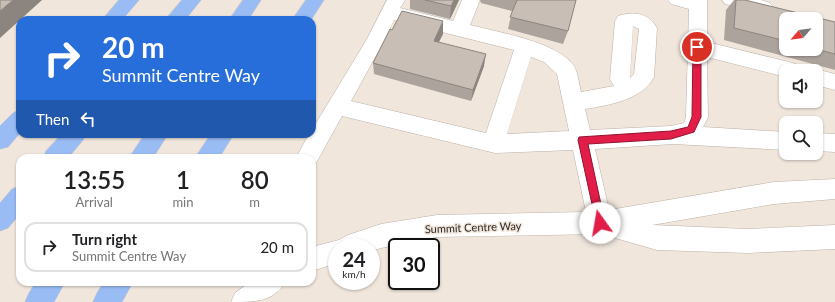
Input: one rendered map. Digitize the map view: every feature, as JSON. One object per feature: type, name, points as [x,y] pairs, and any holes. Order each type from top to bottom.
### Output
[{"type":"highway","points":[[115,16],[130,0]]},
{"type":"highway","points":[[178,16],[192,0]]},
{"type":"highway","points":[[241,16],[252,0]]},
{"type":"highway","points":[[304,16],[315,0]]},
{"type":"highway","points":[[0,140],[16,123]]},
{"type":"highway","points":[[58,154],[72,138]]},
{"type":"highway","points":[[143,154],[154,138]]},
{"type":"highway","points":[[209,154],[220,138]]},
{"type":"highway","points":[[0,220],[16,202]]},
{"type":"highway","points":[[38,302],[49,286]]},
{"type":"highway","points":[[106,302],[117,286]]},
{"type":"street","points":[[671,135],[691,130],[697,117],[698,2],[677,0]]},
{"type":"street","points":[[731,0],[783,12]]},
{"type":"street","points":[[459,29],[465,4]]},
{"type":"street","points":[[309,154],[375,41],[392,6],[459,29],[525,46],[551,57],[566,70],[600,223]]},
{"type":"street","points":[[495,144],[497,132],[525,46]]},
{"type":"street","points":[[697,47],[779,68]]},
{"type":"street","points":[[823,79],[835,82]]},
{"type":"street","points":[[573,102],[605,98],[626,89]]},
{"type":"street","points":[[337,106],[495,144],[671,135],[779,141]]},
{"type":"street","points":[[823,142],[835,143]]},
{"type":"street","name":"Summit Centre Way","points":[[375,238],[437,226],[600,223],[774,192],[835,189]]},
{"type":"street","name":"Summit Centre Way","points":[[600,223],[657,238],[748,241],[835,236]]},
{"type":"street","points":[[316,258],[328,254]]},
{"type":"street","points":[[244,302],[266,286]]},
{"type":"building","points":[[0,0],[13,0],[0,11]]},
{"type":"building","points":[[425,0],[454,0],[451,6]]},
{"type":"building","points":[[517,0],[576,0],[568,31],[510,17]]},
{"type":"building","points":[[736,0],[745,0],[794,12],[779,12],[779,39],[734,28]]},
{"type":"building","points":[[402,11],[443,21],[434,41],[486,54],[473,90],[373,63],[390,29],[392,30]]},
{"type":"building","points":[[823,19],[835,22],[835,54],[823,51]]},
{"type":"route","points":[[600,223],[582,140],[671,135],[691,130],[697,117],[697,47]]}]
